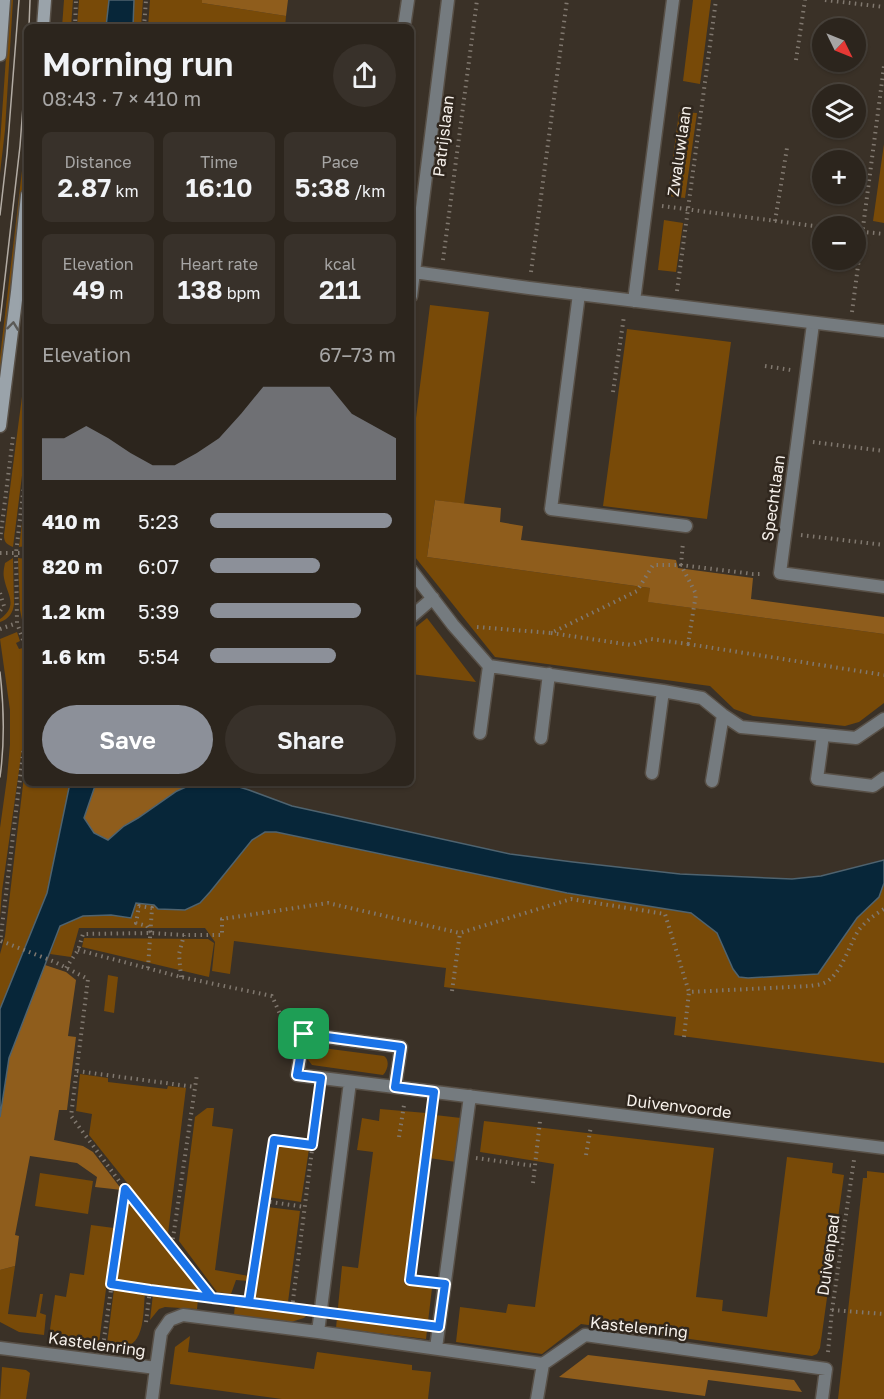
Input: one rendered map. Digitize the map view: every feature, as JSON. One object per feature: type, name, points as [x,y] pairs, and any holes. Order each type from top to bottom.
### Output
[{"type":"main road","points":[[0,55],[4,0]]},
{"type":"main road","points":[[43,24],[45,0]]},
{"type":"main road","points":[[0,426],[24,224]]},
{"type":"street","points":[[404,24],[408,0]]},
{"type":"street","name":"Patrijslaan","points":[[414,272],[448,0]]},
{"type":"street","name":"Zwaluwlaan","points":[[630,300],[647,204],[674,0]]},
{"type":"street","name":"Patrijslaan","points":[[414,188],[423,192]]},
{"type":"street","points":[[414,272],[813,324],[884,331]]},
{"type":"street","points":[[579,294],[551,509],[686,526]]},
{"type":"street","name":"Spechtlaan","points":[[780,573],[813,324]]},
{"type":"street","points":[[780,573],[884,587]]},
{"type":"street","points":[[414,574],[453,625],[489,666],[702,698],[741,727],[856,738],[884,719]]},
{"type":"street","points":[[414,614],[433,598]]},
{"type":"street","points":[[480,733],[489,666]]},
{"type":"street","points":[[540,738],[549,675]]},
{"type":"street","points":[[652,773],[663,691]]},
{"type":"street","points":[[712,781],[723,715]]},
{"type":"street","points":[[823,735],[817,779],[873,786],[884,778]]},
{"type":"street","points":[[304,1034],[401,1047],[401,1088]]},
{"type":"street","name":"Duivenvoorde","points":[[304,1034],[297,1075],[884,1148]]},
{"type":"street","points":[[318,1332],[350,1082]]},
{"type":"street","points":[[436,1348],[470,1096]]},
{"type":"street","name":"Kastelenring","points":[[0,1348],[156,1368],[161,1333],[170,1320],[183,1315],[543,1364],[585,1335],[826,1369]]},
{"type":"street","points":[[537,1399],[543,1364]]},
{"type":"street","points":[[152,1399],[156,1368]]},
{"type":"street","points":[[822,1399],[826,1369]]},
{"type":"path","points":[[75,24],[76,0]]},
{"type":"path","points":[[144,24],[146,0]]},
{"type":"path","name":"Patrijslaan","points":[[441,276],[477,0]]},
{"type":"path","points":[[529,288],[567,0]]},
{"type":"path","name":"Zwaluwlaan","points":[[674,306],[716,0]]},
{"type":"path","points":[[796,60],[805,0]]},
{"type":"path","points":[[825,0],[884,7]]},
{"type":"path","points":[[864,216],[884,66]]},
{"type":"path","points":[[775,221],[787,148]]},
{"type":"path","points":[[647,204],[812,226]]},
{"type":"path","points":[[866,232],[884,234]]},
{"type":"path","points":[[850,328],[857,270]]},
{"type":"path","points":[[613,392],[630,300]]},
{"type":"path","points":[[765,366],[807,372]]},
{"type":"path","points":[[798,440],[884,451]]},
{"type":"path","points":[[24,485],[16,553],[17,623],[24,643]]},
{"type":"path","points":[[785,534],[884,545]]},
{"type":"path","points":[[0,553],[24,553]]},
{"type":"path","points":[[551,633],[637,591],[653,565],[681,565],[753,574],[780,573]]},
{"type":"path","points":[[681,565],[696,594],[688,644]]},
{"type":"path","points":[[0,593],[4,606],[0,611]]},
{"type":"path","points":[[0,629],[17,623]]},
{"type":"path","points":[[453,625],[551,633],[631,645],[651,639],[884,675]]},
{"type":"path","points":[[24,746],[0,942],[55,962],[88,979],[71,1116],[125,1189],[212,1298]]},
{"type":"path","points":[[66,968],[78,950],[83,934],[222,935],[222,919],[328,903],[460,933],[571,899],[665,914],[689,992],[684,1037]]},
{"type":"path","points":[[148,968],[151,933],[152,908],[139,906],[136,923],[147,926],[151,933]]},
{"type":"path","points":[[689,992],[810,986],[826,983],[847,956],[858,931],[872,916],[884,909]]},
{"type":"path","points":[[452,991],[460,933]]},
{"type":"path","points":[[181,977],[179,954],[184,935]]},
{"type":"path","points":[[78,950],[181,977],[272,996],[283,1022],[304,1034]]},
{"type":"path","points":[[76,1071],[135,1076],[195,1087]]},
{"type":"path","points":[[172,1245],[197,1074]]},
{"type":"path","points":[[292,1308],[321,1078]]},
{"type":"path","points":[[399,1137],[401,1088]]},
{"type":"path","points":[[434,1092],[410,1280],[445,1284]]},
{"type":"path","points":[[532,1183],[542,1105]]},
{"type":"path","points":[[586,1155],[593,1112]]},
{"type":"path","points":[[249,1302],[274,1140],[312,1145]]},
{"type":"path","name":"Duivenpad","points":[[826,1369],[832,1310],[856,1145]]},
{"type":"path","points":[[462,1156],[535,1166]]},
{"type":"path","points":[[101,1361],[125,1189]]},
{"type":"path","points":[[264,1201],[305,1207]]},
{"type":"path","points":[[111,1284],[439,1327]]},
{"type":"path","points":[[832,1310],[884,1314]]},
{"type":"shaded area","points":[[10,0],[13,0],[0,173],[0,143]]},
{"type":"shaded area","points":[[64,0],[73,0],[71,24],[62,24]]},
{"type":"shaded area","points":[[79,0],[109,0],[106,24],[77,24]]},
{"type":"shaded area","points":[[134,0],[143,0],[141,24],[133,24]]},
{"type":"shaded area","points":[[150,0],[202,0],[202,3],[286,16],[285,24],[148,24]]},
{"type":"shaded area","points":[[202,0],[288,0],[286,16],[202,3]]},
{"type":"shaded area","points":[[693,0],[711,0],[700,84],[683,81]]},
{"type":"shaded area","points":[[679,112],[697,113],[685,198],[668,196]]},
{"type":"shaded area","points":[[884,144],[884,223],[873,221]]},
{"type":"shaded area","points":[[24,153],[24,182],[0,380],[0,357]]},
{"type":"shaded area","points":[[664,220],[683,223],[676,272],[658,270]]},
{"type":"shaded area","points":[[430,305],[489,312],[464,504],[435,500],[427,557],[650,588],[649,602],[884,634],[884,703],[859,722],[845,726],[753,716],[734,709],[710,686],[495,657],[414,556],[414,434]]},
{"type":"shaded area","points":[[627,329],[731,342],[707,519],[603,506]]},
{"type":"shaded area","points":[[24,381],[24,460],[13,547],[6,542],[4,535]]},
{"type":"shaded area","points":[[435,500],[501,508],[500,522],[523,526],[521,540],[676,560],[678,568],[753,578],[751,599],[884,617],[884,634],[648,602],[650,588],[427,557]]},
{"type":"shaded area","points":[[24,507],[24,546],[19,547]]},
{"type":"shaded area","points":[[13,558],[14,604],[12,613],[0,622],[10,604],[4,576],[5,563]]},
{"type":"shaded area","points":[[18,558],[24,559],[24,629],[20,610]]},
{"type":"shaded area","points":[[427,618],[476,682],[414,674],[414,629]]},
{"type":"shaded area","points":[[17,632],[20,641],[16,643],[19,649],[23,648],[24,735],[0,917],[0,828],[10,744],[10,710],[0,639]]},
{"type":"shaded area","points":[[24,776],[24,786],[69,786],[47,893],[0,1009],[0,954],[5,936]]},
{"type":"shaded area","points":[[95,786],[188,786],[124,826],[108,840],[94,833],[84,818]]},
{"type":"shaded area","points":[[265,832],[276,832],[567,893],[691,913],[717,933],[733,969],[800,975],[818,974],[857,918],[879,897],[884,883],[884,1063],[674,1035],[676,1017],[444,987],[446,968],[234,941],[230,974],[212,971],[215,942],[205,928],[79,928],[71,957],[50,954],[60,926],[82,916],[111,915],[131,918],[135,903],[154,905],[158,909],[185,910],[200,903],[252,840]]},
{"type":"shaded area","points":[[84,938],[208,939],[214,943],[209,977],[82,947]]},
{"type":"shaded area","points":[[45,965],[66,972],[76,980],[68,1036],[76,1037],[67,1110],[59,1110],[54,1140],[83,1146],[93,1152],[122,1190],[95,1187],[97,1177],[77,1163],[30,1156],[15,1235],[19,1236],[15,1266],[0,1270],[0,1117],[9,1058]]},
{"type":"shaded area","points":[[108,975],[118,977],[114,1013],[104,1011]]},
{"type":"shaded area","points":[[315,1047],[384,1056],[388,1062],[387,1068],[383,1075],[312,1065],[306,1057],[309,1050]]},
{"type":"shaded area","points":[[80,1074],[108,1078],[108,1082],[167,1089],[168,1086],[186,1088],[168,1234],[89,1135],[92,1114],[76,1111]]},
{"type":"shaded area","points":[[207,1108],[214,1108],[212,1126],[233,1129],[215,1270],[249,1276],[249,1281],[236,1280],[231,1294],[217,1292],[179,1241],[195,1117]]},
{"type":"shaded area","points":[[380,1109],[426,1113],[404,1283],[432,1288],[426,1339],[336,1328],[342,1266],[358,1268],[373,1152],[357,1150],[362,1118],[379,1121]]},
{"type":"shaded area","points":[[435,1115],[461,1118],[456,1162],[429,1158]]},
{"type":"shaded area","points":[[484,1121],[714,1148],[696,1297],[723,1300],[722,1311],[767,1317],[787,1157],[833,1163],[832,1173],[844,1175],[820,1348],[817,1354],[812,1356],[581,1324],[542,1354],[456,1342],[460,1307],[506,1313],[508,1304],[535,1307],[554,1164],[480,1152]]},
{"type":"shaded area","points":[[276,1144],[309,1149],[301,1202],[268,1197]]},
{"type":"shaded area","points":[[867,1171],[884,1173],[884,1399],[838,1399],[863,1178],[867,1178]]},
{"type":"shaded area","points":[[40,1173],[93,1181],[88,1214],[35,1206]]},
{"type":"shaded area","points":[[125,1205],[135,1205],[198,1285],[197,1290],[115,1280]]},
{"type":"shaded area","points":[[267,1207],[300,1211],[288,1302],[255,1298]]},
{"type":"shaded area","points":[[91,1225],[114,1228],[99,1343],[49,1336],[55,1295],[66,1297],[70,1273],[84,1275]]},
{"type":"shaded area","points":[[15,1266],[8,1314],[36,1317],[40,1294],[43,1294],[40,1313],[46,1315],[44,1335],[19,1332],[0,1322],[0,1270]]},
{"type":"shaded area","points":[[114,1289],[145,1294],[140,1332],[133,1343],[127,1346],[107,1344]]},
{"type":"shaded area","points":[[153,1294],[198,1299],[197,1309],[165,1307],[159,1309],[150,1320]]},
{"type":"shaded area","points":[[235,1304],[308,1314],[304,1318],[291,1322],[234,1315]]},
{"type":"shaded area","points":[[190,1336],[188,1352],[314,1369],[317,1352],[412,1365],[412,1370],[431,1372],[428,1399],[282,1399],[170,1384],[175,1347]]},
{"type":"shaded area","points":[[588,1355],[794,1380],[802,1392],[708,1380],[705,1396],[559,1377]]},
{"type":"shaded area","points":[[2,1367],[26,1370],[30,1373],[26,1399],[0,1399]]},
{"type":"water","points":[[109,0],[134,0],[133,24],[106,24]]},
{"type":"water","points":[[69,786],[95,786],[84,818],[94,833],[108,840],[124,826],[188,786],[236,786],[292,806],[510,854],[573,862],[680,874],[792,879],[821,876],[884,860],[884,883],[879,897],[857,918],[818,974],[748,978],[739,977],[733,969],[717,933],[691,913],[567,893],[276,832],[265,832],[252,840],[200,903],[185,910],[158,909],[154,905],[136,903],[131,918],[111,915],[83,916],[60,926],[9,1058],[0,1117],[0,1009],[47,893]]},
{"type":"tram line","points":[[0,215],[19,0]]},
{"type":"tram line","points":[[29,24],[30,0]]},
{"type":"tram line","points":[[0,321],[24,93]]},
{"type":"tram line","points":[[0,672],[3,724],[0,777]]},
{"type":"route","points":[[304,1034],[297,1075],[321,1078],[312,1145],[274,1140],[249,1302],[212,1298],[125,1189],[111,1284],[150,1290],[212,1298],[249,1302],[439,1327],[445,1284],[410,1280],[434,1092],[395,1087],[401,1047],[304,1034]]}]
